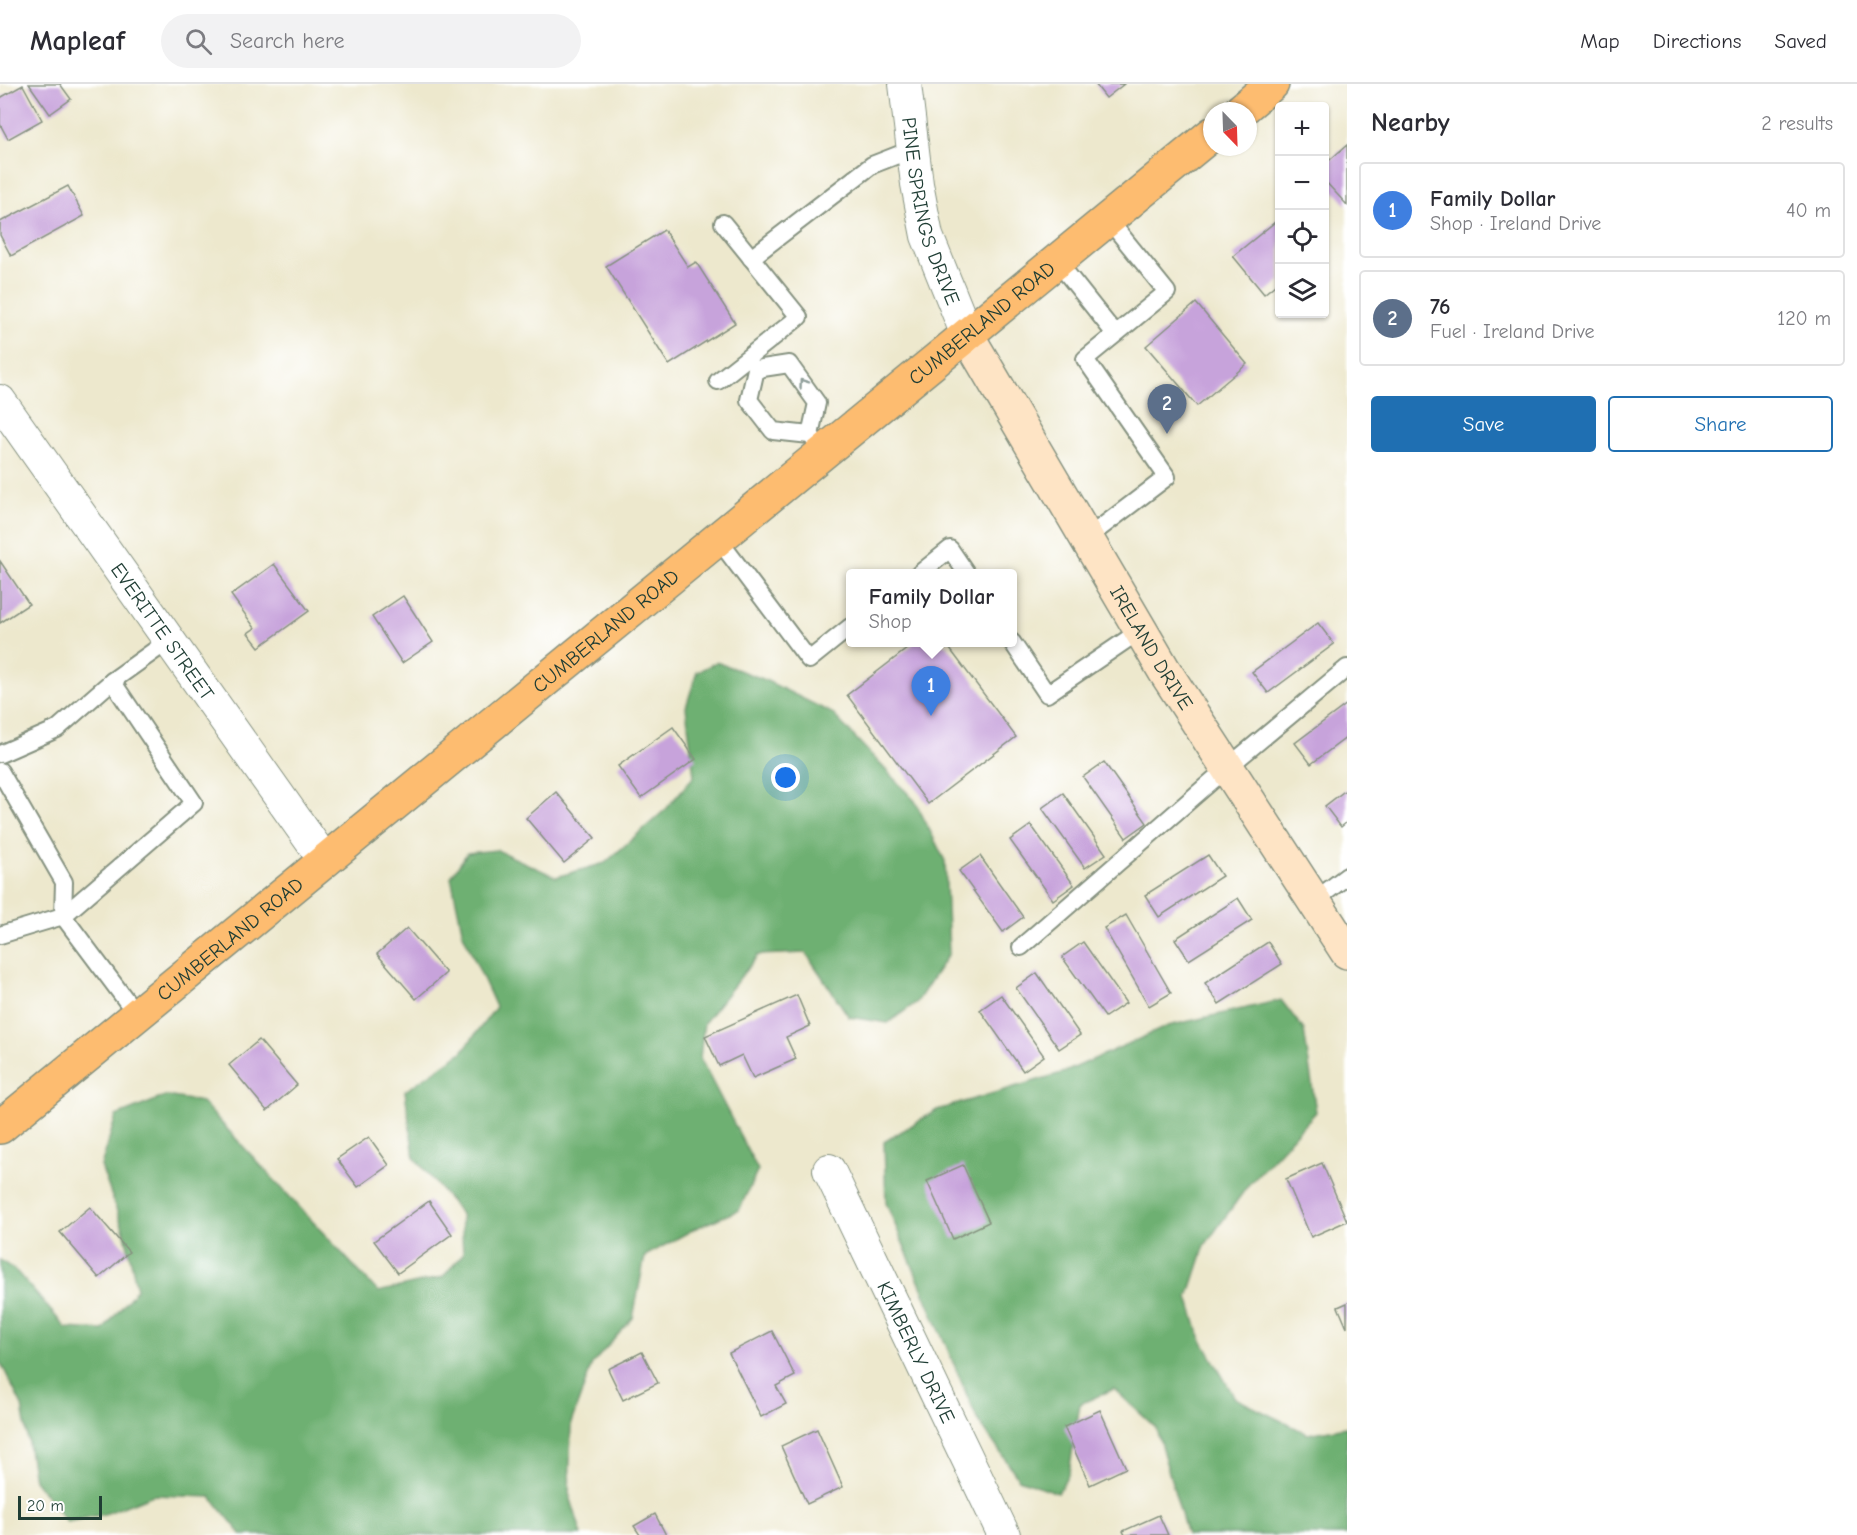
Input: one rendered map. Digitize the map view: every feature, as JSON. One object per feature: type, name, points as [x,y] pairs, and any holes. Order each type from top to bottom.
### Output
[{"type":"main road","points":[[1251,102],[1272,84]]},
{"type":"main road","name":"CUMBERLAND ROAD","points":[[1,1126],[718,539],[817,443],[967,335],[1203,141]]},
{"type":"main road","name":"IRELAND DRIVE","points":[[967,335],[1141,630],[1347,952]]},
{"type":"street","name":"PINE SPRINGS DRIVE","points":[[905,84],[927,236],[967,335]]},
{"type":"street","name":"EVERITTE STREET","points":[[0,401],[325,861]]},
{"type":"street","name":"KIMBERLY DRIVE","points":[[829,1170],[1004,1535]]},
{"type":"lane","points":[[751,258],[872,165],[913,149]]},
{"type":"lane","points":[[1087,538],[1167,477],[1085,359],[1167,292],[1108,219]]},
{"type":"lane","points":[[718,381],[752,364],[799,317],[723,223]]},
{"type":"lane","points":[[1057,261],[1115,334]]},
{"type":"lane","points":[[752,364],[789,364],[817,403],[817,443],[774,431],[749,400],[752,364]]},
{"type":"lane","points":[[718,539],[809,660],[846,630]]},
{"type":"lane","points":[[924,569],[950,549],[964,569]]},
{"type":"lane","points":[[1015,647],[1047,694],[1141,630]]},
{"type":"lane","points":[[0,754],[57,729],[112,681],[168,641]]},
{"type":"lane","points":[[1021,947],[1228,767],[1347,668]]},
{"type":"lane","points":[[0,935],[63,916],[194,803],[112,681]]},
{"type":"lane","points":[[0,771],[64,882],[63,916],[137,1015]]},
{"type":"lane","points":[[1314,901],[1347,876]]},
{"type":"green space","points":[[716,662],[763,679],[832,713],[915,801],[945,861],[949,953],[917,1002],[888,1023],[849,1017],[806,953],[758,955],[704,1023],[700,1058],[758,1170],[739,1210],[696,1228],[645,1256],[633,1318],[592,1364],[571,1423],[569,1493],[582,1535],[242,1535],[211,1497],[153,1495],[105,1514],[67,1522],[34,1480],[22,1406],[0,1361],[0,1260],[17,1272],[66,1328],[103,1330],[137,1289],[125,1234],[101,1166],[116,1116],[166,1096],[202,1102],[378,1292],[443,1277],[463,1254],[461,1214],[414,1157],[405,1091],[462,1052],[496,1007],[463,934],[451,877],[467,853],[497,850],[556,877],[605,863],[665,810],[694,776],[686,707],[697,672]]},
{"type":"green space","points":[[1281,1000],[1304,1030],[1316,1112],[1249,1184],[1205,1245],[1188,1297],[1200,1337],[1235,1398],[1308,1434],[1347,1427],[1347,1535],[1187,1535],[1156,1428],[1114,1389],[1080,1404],[1069,1472],[1058,1493],[1019,1479],[977,1419],[886,1203],[884,1142],[937,1110],[1065,1072],[1168,1026]]},
{"type":"building","points":[[29,84],[60,84],[71,99],[50,114]]},
{"type":"building","points":[[1095,84],[1124,84],[1106,98]]},
{"type":"building","points":[[23,85],[42,120],[8,139],[0,124],[0,98]]},
{"type":"building","points":[[1347,145],[1347,205],[1329,185],[1329,161]]},
{"type":"building","points":[[68,186],[84,216],[11,256],[0,235],[0,222]]},
{"type":"building","points":[[1275,222],[1275,285],[1264,294],[1233,256]]},
{"type":"building","points":[[664,230],[688,267],[696,262],[735,323],[669,365],[606,266]]},
{"type":"building","points":[[1196,303],[1247,364],[1197,406],[1146,346]]},
{"type":"building","points":[[0,561],[29,604],[0,623]]},
{"type":"building","points":[[274,564],[309,611],[259,647],[248,633],[255,628],[231,595]]},
{"type":"building","points":[[403,596],[433,642],[402,663],[372,617]]},
{"type":"building","points":[[1318,623],[1334,644],[1268,693],[1252,672]]},
{"type":"building","points":[[909,647],[948,647],[1016,737],[928,804],[847,695]]},
{"type":"building","points":[[1347,704],[1347,737],[1311,764],[1295,743]]},
{"type":"building","points":[[673,727],[696,759],[641,798],[618,766]]},
{"type":"building","points":[[1104,762],[1147,823],[1126,838],[1083,777]]},
{"type":"building","points":[[1347,789],[1347,822],[1341,827],[1325,806]]},
{"type":"building","points":[[556,792],[595,838],[564,863],[526,818]]},
{"type":"building","points":[[1063,793],[1106,854],[1085,868],[1042,808]]},
{"type":"building","points":[[1031,825],[1074,885],[1053,900],[1010,840]]},
{"type":"building","points":[[1208,855],[1222,876],[1159,917],[1145,895]]},
{"type":"building","points":[[980,856],[1023,917],[1003,932],[959,871]]},
{"type":"building","points":[[1238,898],[1252,920],[1189,960],[1175,939]]},
{"type":"building","points":[[1126,915],[1171,993],[1149,1006],[1104,928]]},
{"type":"building","points":[[407,928],[446,973],[416,999],[377,954]]},
{"type":"building","points":[[1083,942],[1126,1003],[1105,1017],[1062,957]]},
{"type":"building","points":[[1268,942],[1282,964],[1219,1004],[1205,983]]},
{"type":"building","points":[[1037,973],[1080,1035],[1059,1049],[1016,988]]},
{"type":"building","points":[[797,995],[810,1026],[786,1037],[796,1059],[753,1078],[742,1055],[719,1066],[705,1036]]},
{"type":"building","points":[[1001,995],[1044,1056],[1023,1071],[980,1010]]},
{"type":"building","points":[[259,1040],[297,1085],[267,1111],[229,1065]]},
{"type":"building","points":[[369,1137],[389,1165],[358,1187],[337,1159]]},
{"type":"building","points":[[1322,1163],[1347,1221],[1311,1237],[1286,1179]]},
{"type":"building","points":[[963,1165],[989,1222],[953,1239],[927,1181]]},
{"type":"building","points":[[429,1201],[452,1234],[398,1273],[374,1241]]},
{"type":"building","points":[[90,1207],[129,1252],[99,1278],[60,1232]]},
{"type":"building","points":[[1347,1303],[1347,1328],[1338,1307]]},
{"type":"building","points":[[772,1331],[795,1376],[776,1386],[786,1404],[761,1417],[729,1353]]},
{"type":"building","points":[[642,1352],[658,1383],[623,1400],[608,1369]]},
{"type":"building","points":[[1100,1410],[1126,1468],[1090,1485],[1064,1427]]},
{"type":"building","points":[[817,1429],[843,1487],[807,1504],[781,1446]]},
{"type":"building","points":[[655,1514],[666,1535],[640,1535],[634,1526]]},
{"type":"building","points":[[1159,1515],[1168,1535],[1125,1535],[1123,1531]]},
{"type":"place","name":"76","points":[[1167,434]]},
{"type":"place","name":"Family Dollar","points":[[931,716]]}]
